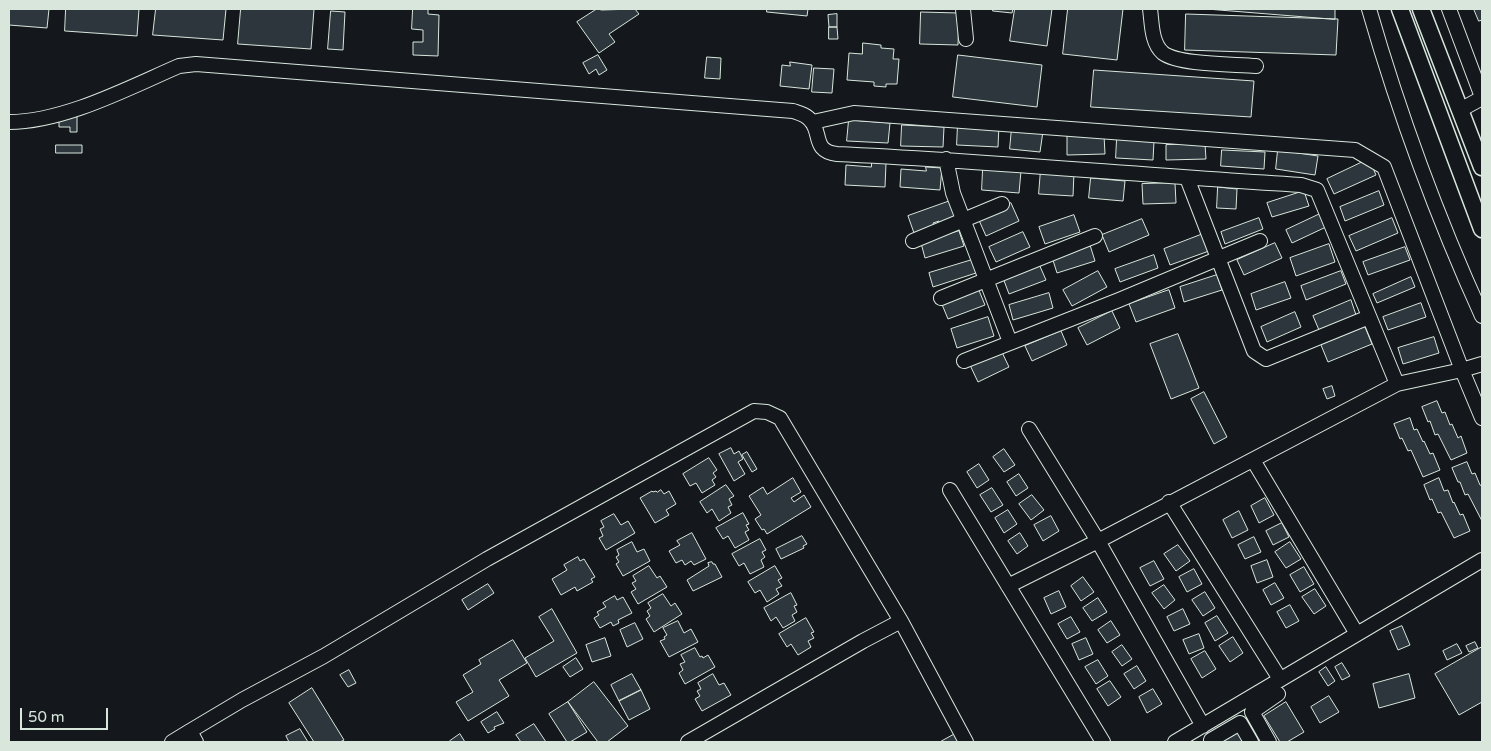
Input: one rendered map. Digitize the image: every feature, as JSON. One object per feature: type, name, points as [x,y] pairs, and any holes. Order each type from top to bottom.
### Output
[{"type":"main road","points":[[1400,9],[1482,229]]},
{"type":"main road","points":[[1421,9],[1482,167]]},
{"type":"street","points":[[963,9],[966,39]]},
{"type":"street","points":[[1150,9],[1153,36],[1162,52],[1180,60],[1256,66]]},
{"type":"street","points":[[1369,9],[1388,73],[1448,237],[1482,316]]},
{"type":"street","points":[[1449,9],[1482,98],[1460,110]]},
{"type":"street","points":[[9,122],[36,120],[69,112],[179,66],[196,64],[793,111],[813,122],[823,148],[830,153],[946,159],[1301,185],[1317,190],[1397,384]]},
{"type":"street","points":[[813,122],[854,113],[1355,150],[1384,167],[1482,418]]},
{"type":"street","points":[[946,159],[951,184],[963,221],[1010,342]]},
{"type":"street","points":[[1187,178],[1254,350],[1266,359],[1369,318]]},
{"type":"street","points":[[913,241],[1002,204]]},
{"type":"street","points":[[941,298],[1095,236]]},
{"type":"street","points":[[964,360],[1119,300],[1260,241]]},
{"type":"street","points":[[1008,586],[1098,541],[1169,502],[1397,384],[1482,364]]},
{"type":"street","points":[[172,742],[193,737],[242,700],[324,656],[487,559],[754,411],[767,412],[780,418],[902,621],[966,742]]},
{"type":"street","points":[[1029,428],[1098,541],[1203,726]]},
{"type":"street","points":[[1253,460],[1357,634]]},
{"type":"street","points":[[950,490],[1103,742]]},
{"type":"street","points":[[1169,502],[1280,679]]},
{"type":"street","points":[[1175,742],[1482,560]]},
{"type":"street","points":[[688,742],[902,621]]},
{"type":"street","points":[[1269,742],[1252,712],[1278,694]]},
{"type":"street","points":[[1211,740],[1240,723],[1251,742]]},
{"type":"building","points":[[9,9],[49,9],[47,28],[9,25]]},
{"type":"building","points":[[66,9],[139,9],[137,36],[65,31]]},
{"type":"building","points":[[156,9],[226,9],[223,40],[153,35]]},
{"type":"building","points":[[241,9],[314,9],[311,49],[238,44]]},
{"type":"building","points":[[413,9],[428,9],[428,14],[439,15],[438,56],[413,55],[413,42],[423,42],[423,30],[412,29]]},
{"type":"building","points":[[597,9],[635,9],[639,14],[609,34],[615,42],[599,53],[577,22]]},
{"type":"building","points":[[767,9],[808,9],[807,16],[767,12]]},
{"type":"building","points":[[993,9],[1013,9],[1012,13],[993,11]]},
{"type":"building","points":[[1015,9],[1052,9],[1047,46],[1010,41]]},
{"type":"building","points":[[1068,9],[1123,9],[1117,60],[1063,54]]},
{"type":"building","points":[[1207,9],[1335,9],[1335,19]]},
{"type":"building","points":[[1474,9],[1482,9],[1482,20],[1479,21]]},
{"type":"building","points":[[331,11],[345,12],[343,50],[328,49]]},
{"type":"building","points":[[921,12],[959,13],[958,45],[920,44]]},
{"type":"building","points":[[837,14],[837,27],[829,27],[828,15]]},
{"type":"building","points":[[1186,14],[1338,19],[1336,55],[1185,50]]},
{"type":"building","points":[[829,27],[837,27],[838,39],[829,39]]},
{"type":"building","points":[[863,43],[894,49],[893,59],[899,59],[897,84],[886,84],[886,87],[874,86],[874,82],[847,80],[849,53],[862,54]]},
{"type":"building","points":[[598,55],[607,70],[599,75],[596,69],[589,74],[583,63]]},
{"type":"building","points":[[958,55],[1042,65],[1037,107],[953,97]]},
{"type":"building","points":[[707,57],[721,58],[720,79],[705,78]]},
{"type":"building","points":[[790,62],[812,65],[809,89],[780,86],[782,65],[790,66]]},
{"type":"building","points":[[814,68],[834,69],[832,93],[812,92]]},
{"type":"building","points":[[1094,70],[1254,81],[1251,117],[1091,107]]},
{"type":"building","points":[[77,117],[77,132],[70,132],[70,127],[59,127],[59,118]]},
{"type":"building","points":[[849,120],[890,123],[888,143],[847,141]]},
{"type":"building","points":[[958,123],[999,125],[998,147],[957,145]]},
{"type":"building","points":[[902,125],[944,127],[943,147],[901,146]]},
{"type":"building","points":[[1012,127],[1043,131],[1040,152],[1010,149]]},
{"type":"building","points":[[1104,135],[1105,154],[1067,155],[1067,136]]},
{"type":"building","points":[[1117,139],[1154,141],[1153,160],[1116,158]]},
{"type":"building","points":[[1205,144],[1206,159],[1166,160],[1166,145]]},
{"type":"building","points":[[56,145],[82,145],[82,153],[56,153]]},
{"type":"building","points":[[1222,150],[1265,152],[1264,169],[1221,166]]},
{"type":"building","points":[[1278,150],[1318,156],[1315,175],[1276,169]]},
{"type":"building","points":[[1369,159],[1376,175],[1334,194],[1327,179]]},
{"type":"building","points":[[872,162],[886,163],[885,187],[845,185],[846,165],[871,167]]},
{"type":"building","points":[[926,167],[942,168],[940,190],[900,187],[901,169],[926,171]]},
{"type":"building","points":[[983,169],[1021,171],[1019,193],[982,190]]},
{"type":"building","points":[[1041,169],[1074,172],[1073,196],[1039,194]]},
{"type":"building","points":[[1091,178],[1125,181],[1123,201],[1089,198]]},
{"type":"building","points":[[1175,183],[1176,203],[1143,204],[1142,184]]},
{"type":"building","points":[[1218,187],[1237,189],[1236,209],[1217,208]]},
{"type":"building","points":[[1304,191],[1309,206],[1272,217],[1267,203]]},
{"type":"building","points":[[1379,191],[1384,205],[1345,221],[1340,207]]},
{"type":"building","points":[[950,201],[956,217],[939,223],[939,221],[933,223],[934,226],[914,233],[908,216]]},
{"type":"building","points":[[1011,203],[1019,221],[986,236],[978,218]]},
{"type":"building","points":[[1320,214],[1326,227],[1292,243],[1286,230]]},
{"type":"building","points":[[1074,215],[1080,232],[1045,244],[1039,227]]},
{"type":"building","points":[[1259,218],[1263,229],[1225,244],[1221,232]]},
{"type":"building","points":[[1392,218],[1398,233],[1356,251],[1349,236]]},
{"type":"building","points":[[1142,219],[1149,235],[1109,252],[1102,235]]},
{"type":"building","points":[[959,231],[964,246],[925,258],[921,243]]},
{"type":"building","points":[[1023,232],[1030,247],[996,262],[989,247]]},
{"type":"building","points":[[1203,234],[1209,251],[1170,265],[1164,249]]},
{"type":"building","points":[[1275,243],[1282,258],[1244,275],[1237,260]]},
{"type":"building","points":[[1329,244],[1335,262],[1296,276],[1290,258]]},
{"type":"building","points":[[1090,245],[1095,261],[1057,273],[1052,257]]},
{"type":"building","points":[[1405,247],[1410,260],[1368,275],[1363,262]]},
{"type":"building","points":[[1154,255],[1158,268],[1120,282],[1115,269]]},
{"type":"building","points":[[972,260],[976,273],[933,287],[929,273]]},
{"type":"building","points":[[1039,264],[1046,280],[1009,294],[1003,278]]},
{"type":"building","points":[[1098,271],[1107,287],[1072,306],[1063,290]]},
{"type":"building","points":[[1341,271],[1346,284],[1306,300],[1301,286]]},
{"type":"building","points":[[1217,275],[1222,290],[1184,302],[1180,287]]},
{"type":"building","points":[[1411,277],[1415,287],[1377,303],[1373,294]]},
{"type":"building","points":[[1285,282],[1291,298],[1256,310],[1251,294]]},
{"type":"building","points":[[978,288],[985,305],[948,319],[941,302]]},
{"type":"building","points":[[1169,290],[1175,308],[1136,322],[1129,304]]},
{"type":"building","points":[[1049,293],[1053,308],[1013,320],[1009,305]]},
{"type":"building","points":[[1351,300],[1356,315],[1319,330],[1313,316]]},
{"type":"building","points":[[1421,303],[1426,317],[1388,330],[1383,317]]},
{"type":"building","points":[[1112,311],[1120,328],[1087,345],[1078,328]]},
{"type":"building","points":[[1295,312],[1301,327],[1267,342],[1261,327]]},
{"type":"building","points":[[988,317],[994,336],[957,348],[951,329]]},
{"type":"building","points":[[1365,327],[1372,344],[1328,362],[1321,345]]},
{"type":"building","points":[[1061,331],[1067,345],[1032,361],[1025,346]]},
{"type":"building","points":[[1178,334],[1199,388],[1171,399],[1150,344]]},
{"type":"building","points":[[1434,337],[1439,353],[1403,364],[1398,348]]},
{"type":"building","points":[[1000,348],[1009,367],[978,382],[969,363]]},
{"type":"building","points":[[1332,386],[1335,396],[1327,399],[1323,389]]},
{"type":"building","points":[[1204,392],[1227,437],[1214,444],[1191,399]]},
{"type":"building","points":[[1437,401],[1442,413],[1445,412],[1450,425],[1452,424],[1458,438],[1461,436],[1467,453],[1451,460],[1438,434],[1435,435],[1422,407]]},
{"type":"building","points":[[1410,418],[1414,430],[1417,429],[1430,454],[1433,453],[1440,470],[1423,477],[1411,450],[1408,451],[1402,438],[1400,439],[1394,424]]},
{"type":"building","points":[[731,448],[734,454],[739,451],[743,459],[738,462],[745,474],[734,481],[719,454]]},
{"type":"building","points":[[1004,449],[1015,465],[1004,472],[993,457]]},
{"type":"building","points":[[747,452],[757,469],[752,472],[742,455]]},
{"type":"building","points":[[709,458],[717,470],[713,473],[716,477],[712,480],[715,485],[702,493],[696,483],[690,486],[683,474]]},
{"type":"building","points":[[1467,462],[1472,474],[1475,473],[1482,486],[1482,521],[1468,494],[1465,495],[1452,468]]},
{"type":"building","points":[[979,464],[989,480],[977,488],[967,472]]},
{"type":"building","points":[[1019,474],[1028,488],[1016,496],[1007,482]]},
{"type":"building","points":[[793,478],[801,492],[791,498],[794,502],[804,495],[811,507],[767,534],[755,519],[761,515],[749,496],[763,487],[767,494]]},
{"type":"building","points":[[1439,478],[1444,491],[1448,490],[1460,515],[1463,514],[1470,531],[1454,538],[1441,512],[1438,513],[1432,499],[1430,500],[1424,485]]},
{"type":"building","points":[[726,485],[734,496],[729,499],[732,505],[728,507],[731,513],[719,521],[712,509],[707,513],[700,502]]},
{"type":"building","points":[[992,488],[1003,505],[991,512],[980,495]]},
{"type":"building","points":[[661,490],[664,494],[669,491],[676,504],[666,510],[669,515],[655,523],[640,498],[652,491],[657,492]]},
{"type":"building","points":[[1032,495],[1044,510],[1031,520],[1019,504]]},
{"type":"building","points":[[1265,498],[1274,515],[1259,523],[1251,506]]},
{"type":"building","points":[[1008,510],[1017,524],[1004,533],[995,518]]},
{"type":"building","points":[[1239,511],[1248,530],[1232,538],[1223,520]]},
{"type":"building","points":[[743,513],[749,524],[746,525],[749,530],[745,532],[749,540],[735,548],[728,536],[723,539],[716,528]]},
{"type":"building","points":[[614,514],[621,525],[628,521],[635,533],[606,550],[599,538],[603,536],[600,529],[604,527],[601,521]]},
{"type":"building","points":[[1051,516],[1059,531],[1043,541],[1034,525]]},
{"type":"building","points":[[1282,523],[1289,537],[1273,545],[1266,531]]},
{"type":"building","points":[[692,533],[706,559],[694,565],[691,561],[685,565],[682,560],[676,563],[669,551],[680,545],[677,541]]},
{"type":"building","points":[[1020,533],[1028,546],[1017,554],[1008,541]]},
{"type":"building","points":[[802,536],[807,544],[803,546],[804,548],[781,559],[776,549]]},
{"type":"building","points":[[1254,537],[1261,552],[1245,559],[1238,545]]},
{"type":"building","points":[[760,539],[766,550],[762,552],[765,557],[761,560],[764,567],[750,574],[744,563],[739,566],[732,554]]},
{"type":"building","points":[[632,542],[637,552],[644,549],[650,561],[623,576],[616,564],[619,562],[616,557],[619,555],[617,550]]},
{"type":"building","points":[[1290,542],[1301,559],[1286,568],[1275,552]]},
{"type":"building","points":[[1178,545],[1190,561],[1176,571],[1164,554]]},
{"type":"building","points":[[578,557],[580,561],[584,559],[595,577],[591,579],[593,582],[577,591],[575,587],[561,595],[552,579],[567,570],[564,565]]},
{"type":"building","points":[[1267,560],[1273,577],[1257,583],[1251,566]]},
{"type":"building","points":[[1154,561],[1164,579],[1150,586],[1140,568]]},
{"type":"building","points":[[712,562],[722,577],[693,591],[687,580],[709,566],[708,563]]},
{"type":"building","points":[[649,566],[657,578],[660,576],[667,587],[638,604],[631,592],[636,589],[632,583],[636,581],[633,576]]},
{"type":"building","points":[[775,566],[782,578],[778,580],[782,586],[776,589],[779,594],[767,602],[760,590],[755,593],[748,582]]},
{"type":"building","points":[[1304,567],[1314,584],[1300,592],[1290,575]]},
{"type":"building","points":[[1194,569],[1202,584],[1187,592],[1179,577]]},
{"type":"building","points":[[1083,577],[1094,592],[1081,601],[1071,586]]},
{"type":"building","points":[[1275,583],[1284,598],[1271,605],[1263,590]]},
{"type":"building","points":[[488,584],[494,593],[468,610],[462,600]]},
{"type":"building","points":[[1164,585],[1175,600],[1164,609],[1152,593]]},
{"type":"building","points":[[1315,589],[1326,606],[1314,614],[1302,597]]},
{"type":"building","points":[[1059,591],[1066,607],[1051,614],[1044,598]]},
{"type":"building","points":[[1205,592],[1215,608],[1203,616],[1192,600]]},
{"type":"building","points":[[791,593],[797,605],[794,606],[797,612],[792,615],[795,621],[783,628],[776,617],[771,621],[764,608]]},
{"type":"building","points":[[663,594],[671,606],[675,603],[682,614],[654,632],[646,619],[650,616],[647,611],[651,608],[648,603]]},
{"type":"building","points":[[615,596],[617,600],[623,597],[632,613],[618,620],[619,623],[613,626],[611,622],[600,628],[594,618],[599,615],[597,612],[606,607],[603,603]]},
{"type":"building","points":[[1098,598],[1107,612],[1092,621],[1083,608]]},
{"type":"building","points":[[1290,605],[1299,621],[1286,628],[1277,612]]},
{"type":"building","points":[[552,609],[577,653],[536,677],[525,658],[554,641],[539,617]]},
{"type":"building","points":[[1183,609],[1190,624],[1174,631],[1167,617]]},
{"type":"building","points":[[1217,616],[1228,633],[1215,641],[1205,623]]},
{"type":"building","points":[[1071,617],[1080,632],[1067,639],[1058,624]]},
{"type":"building","points":[[806,618],[814,632],[811,633],[814,638],[808,641],[811,647],[798,655],[791,644],[787,647],[779,634]]},
{"type":"building","points":[[678,621],[684,633],[691,629],[698,642],[669,657],[660,641],[665,639],[664,637],[667,635],[663,628]]},
{"type":"building","points":[[1111,621],[1120,635],[1107,643],[1098,630]]},
{"type":"building","points":[[635,623],[643,639],[627,647],[620,630]]},
{"type":"building","points":[[1402,626],[1410,645],[1398,650],[1390,631]]},
{"type":"building","points":[[1199,634],[1204,648],[1189,654],[1183,640]]},
{"type":"building","points":[[1233,637],[1243,653],[1230,662],[1219,646]]},
{"type":"building","points":[[605,638],[611,656],[592,662],[586,645]]},
{"type":"building","points":[[1086,638],[1093,654],[1079,660],[1072,644]]},
{"type":"building","points":[[513,640],[527,663],[499,680],[509,696],[468,721],[456,702],[473,692],[463,675],[481,664],[479,660]]},
{"type":"building","points":[[1475,642],[1478,648],[1469,652],[1466,646]]},
{"type":"building","points":[[1457,644],[1462,653],[1447,660],[1443,651]]},
{"type":"building","points":[[1122,645],[1132,659],[1122,666],[1112,652]]},
{"type":"building","points":[[1482,647],[1482,702],[1459,715],[1435,674]]},
{"type":"building","points":[[695,648],[700,657],[702,656],[703,658],[708,655],[715,667],[685,684],[679,673],[683,670],[680,664],[685,662],[681,655]]},
{"type":"building","points":[[1205,651],[1216,669],[1202,678],[1191,659]]},
{"type":"building","points":[[576,658],[583,669],[570,677],[563,667]]},
{"type":"building","points":[[1098,660],[1108,676],[1096,684],[1085,667]]},
{"type":"building","points":[[1342,663],[1350,676],[1342,680],[1335,667]]},
{"type":"building","points":[[1137,666],[1146,681],[1134,689],[1124,674]]},
{"type":"building","points":[[1326,667],[1335,681],[1328,686],[1319,672]]},
{"type":"building","points":[[349,670],[356,683],[348,687],[340,675]]},
{"type":"building","points":[[632,674],[641,690],[619,701],[611,685]]},
{"type":"building","points":[[713,674],[719,685],[724,683],[731,695],[702,711],[695,699],[700,696],[697,691],[701,689],[698,683]]},
{"type":"building","points":[[1409,674],[1415,698],[1379,708],[1373,684]]},
{"type":"building","points":[[1110,681],[1121,697],[1108,706],[1097,689]]},
{"type":"building","points":[[594,682],[628,726],[607,742],[598,742],[568,702]]},
{"type":"building","points":[[312,688],[344,740],[340,742],[314,742],[289,703]]},
{"type":"building","points":[[1153,689],[1162,704],[1147,713],[1139,697]]},
{"type":"building","points":[[641,690],[650,709],[629,720],[619,701]]},
{"type":"building","points":[[1329,696],[1339,712],[1320,723],[1311,707]]},
{"type":"building","points":[[568,702],[587,732],[570,742],[567,742],[549,714]]},
{"type":"building","points":[[1286,702],[1304,732],[1287,742],[1280,742],[1264,716]]},
{"type":"building","points":[[497,712],[504,723],[494,727],[495,729],[488,733],[481,722]]},
{"type":"building","points":[[534,724],[546,742],[521,742],[516,735]]},
{"type":"building","points":[[300,729],[308,742],[289,742],[286,736]]},
{"type":"building","points":[[1240,731],[1246,742],[1219,742]]},
{"type":"building","points":[[460,734],[465,742],[450,741]]},
{"type":"building","points":[[955,734],[960,742],[940,742]]}]
